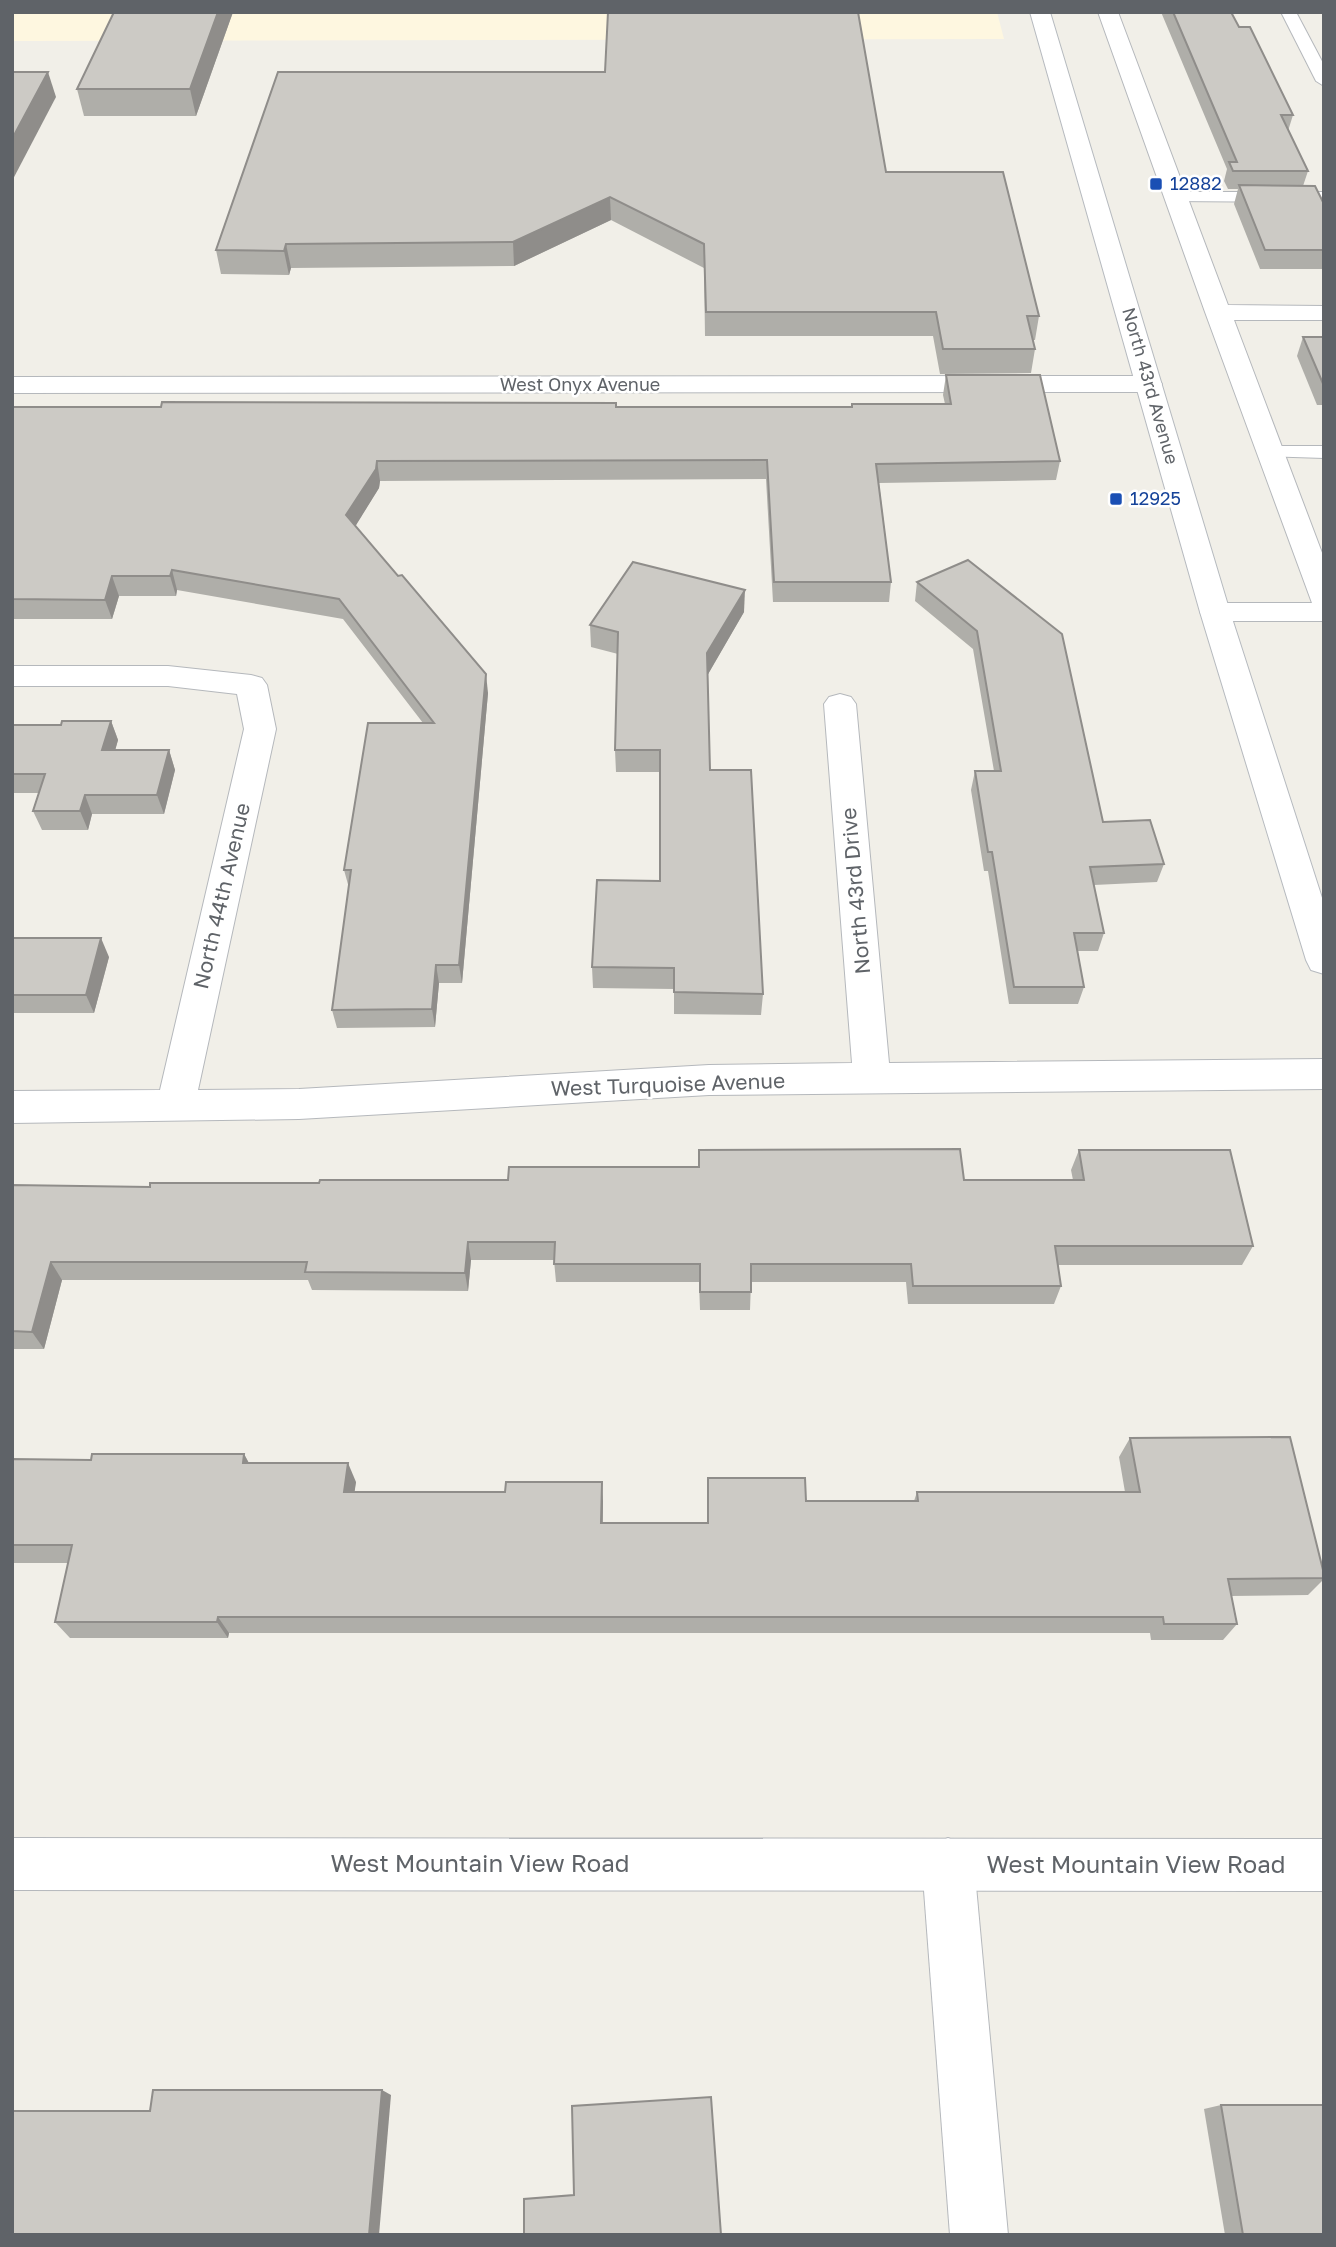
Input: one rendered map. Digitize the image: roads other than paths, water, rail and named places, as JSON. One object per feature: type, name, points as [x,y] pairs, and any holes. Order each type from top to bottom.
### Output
[{"type":"street","name":"North 43rd Avenue","points":[[1040,12],[1215,612],[1324,960]]},
{"type":"street","points":[[1108,12],[1324,598]]},
{"type":"street","points":[[1217,313],[1324,313]]},
{"type":"street","name":"West Onyx Avenue","points":[[12,385],[1149,384]]},
{"type":"street","points":[[1215,612],[1324,612]]},
{"type":"street","name":"North 44th Avenue","points":[[12,676],[168,676],[251,685],[260,729],[175,1107]]},
{"type":"street","name":"North 43rd Drive","points":[[840,704],[872,1078]]},
{"type":"street","name":"West Turquoise Avenue","points":[[12,1107],[299,1104],[709,1080],[1324,1074]]},
{"type":"street","name":"West Mountain View Road","points":[[12,1864],[1324,1865]]},
{"type":"street","points":[[948,1864],[979,2235]]},
{"type":"lane","points":[[1288,12],[1324,81]]},
{"type":"lane","points":[[1175,197],[1324,197]]},
{"type":"lane","points":[[1268,452],[1324,452]]},
{"type":"place","name":"12882","points":[[1156,184]]},
{"type":"place","name":"12925","points":[[1116,499]]}]
